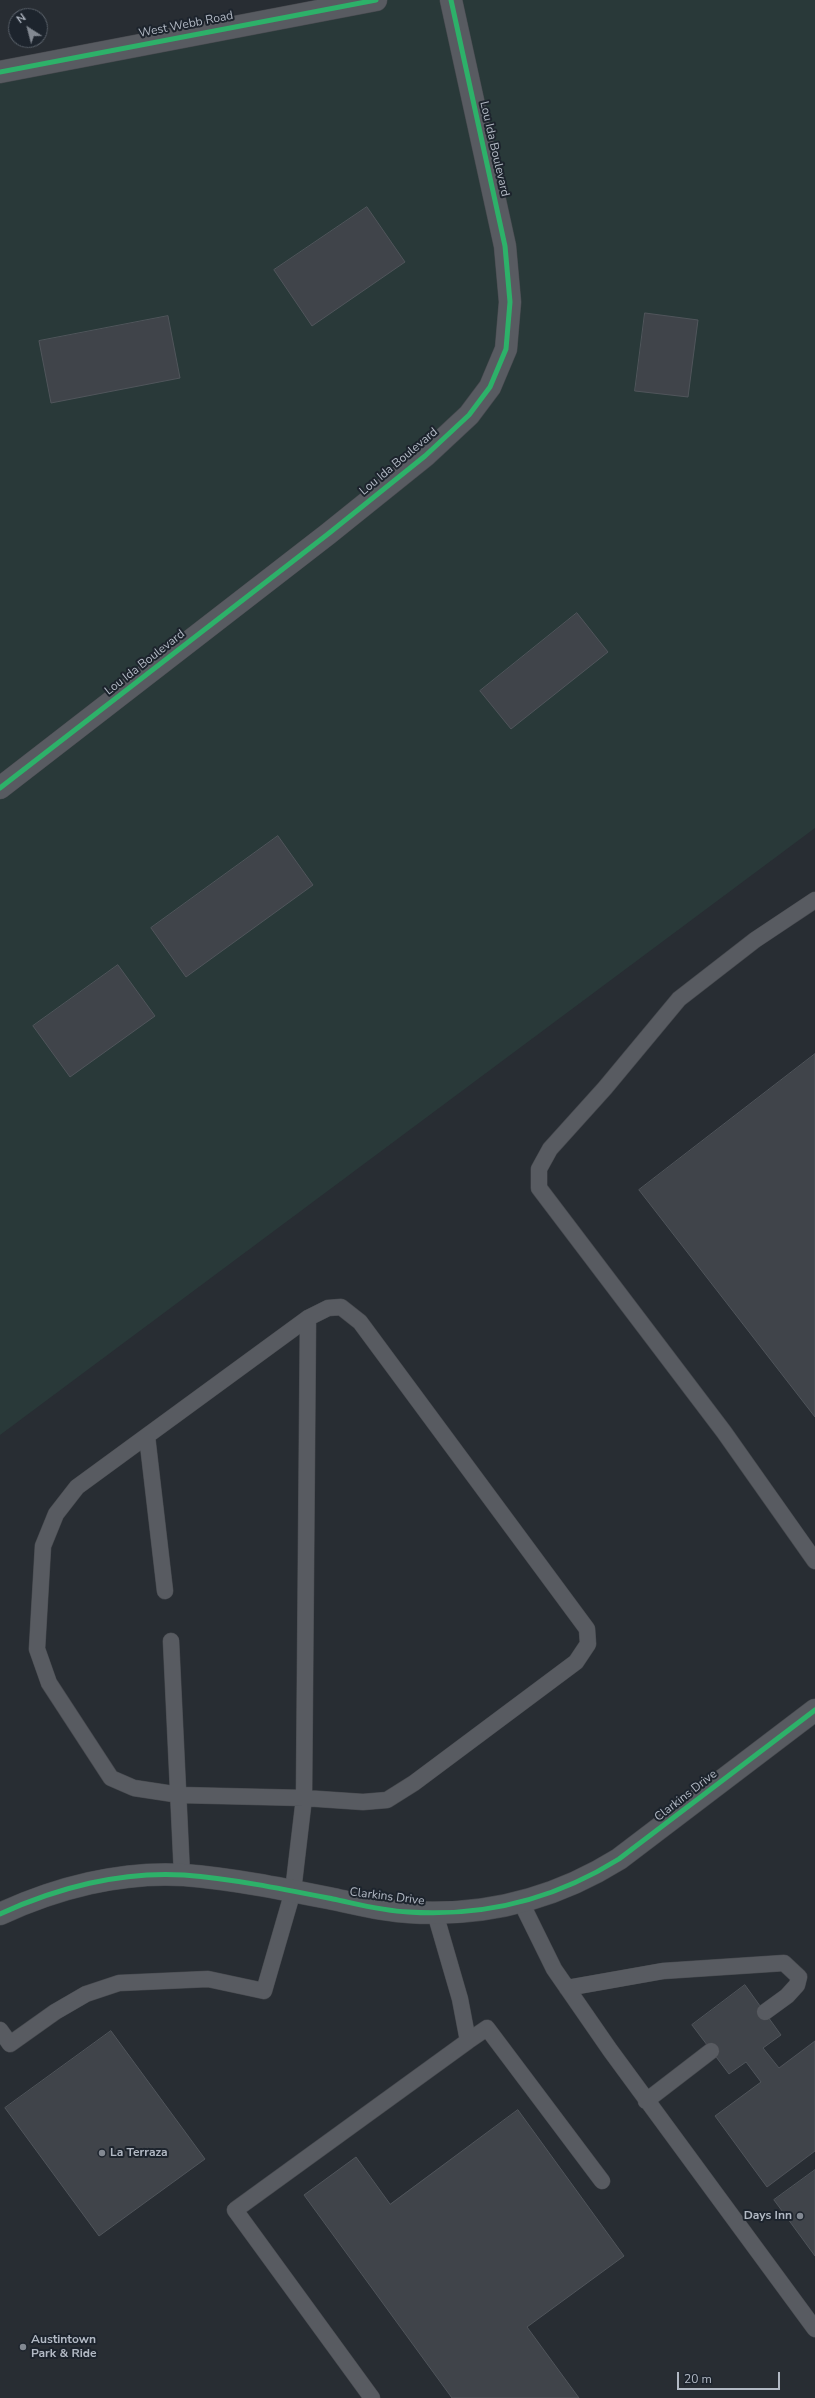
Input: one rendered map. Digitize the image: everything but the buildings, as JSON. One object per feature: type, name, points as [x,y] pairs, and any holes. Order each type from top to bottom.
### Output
[{"type":"street","name":"West Webb Road","points":[[0,72],[376,0]]},
{"type":"street","name":"Lou Ida Boulevard","points":[[0,788],[328,534],[419,461],[469,415],[490,387],[506,349],[510,302],[505,246],[451,0]]},
{"type":"street","name":"Clarkins Drive","points":[[0,1914],[24,1903],[103,1881],[147,1876],[182,1875],[244,1881],[374,1908],[407,1912],[435,1913],[486,1910],[522,1902],[549,1895],[599,1872],[619,1859],[815,1710]]},
{"type":"lane","points":[[815,900],[755,940],[679,999],[605,1088],[550,1149],[539,1169],[539,1188],[724,1432],[815,1561]]},
{"type":"lane","points":[[341,1307],[360,1322],[587,1629],[588,1644],[576,1662],[414,1783],[387,1800],[363,1802],[304,1798],[180,1794],[134,1788],[111,1778],[49,1683],[37,1649],[43,1546],[56,1514],[78,1487],[308,1318],[328,1308],[341,1307]]},
{"type":"lane","points":[[0,2030],[10,2044],[55,2012],[86,1994],[119,1983],[208,1979],[264,1991],[293,1891],[304,1798],[308,1318]]},
{"type":"lane","points":[[147,1436],[165,1591]]},
{"type":"lane","points":[[171,1641],[180,1794],[182,1875]]},
{"type":"lane","points":[[522,1902],[554,1969],[567,1988],[646,2101],[815,2329]]},
{"type":"lane","points":[[435,1913],[460,1999],[468,2041]]},
{"type":"lane","points":[[567,1988],[663,1971],[784,1963],[800,1977],[797,1985],[764,2012]]},
{"type":"lane","points":[[372,2398],[235,2210],[487,2028],[602,2181]]},
{"type":"lane","points":[[646,2101],[711,2051]]},
{"type":"shaded area","points":[[376,0],[815,0],[815,828],[0,1435],[0,72]]},
{"type":"cycle path","points":[[0,72],[376,0]]},
{"type":"cycle path","points":[[0,788],[328,534],[425,456],[469,415],[490,387],[506,349],[510,302],[505,246],[451,0]]},
{"type":"cycle path","points":[[0,1914],[44,1896],[89,1883],[160,1874],[184,1875],[240,1882],[370,1907],[399,1911],[436,1913],[464,1911],[491,1908],[518,1902],[544,1895],[570,1885],[619,1859],[815,1710]]},
{"type":"place","name":"La Terraza","points":[[102,2153]]},
{"type":"place","name":"Days Inn","points":[[800,2216]]},
{"type":"place","name":"Austintown Park & Ride","points":[[23,2347]]}]
